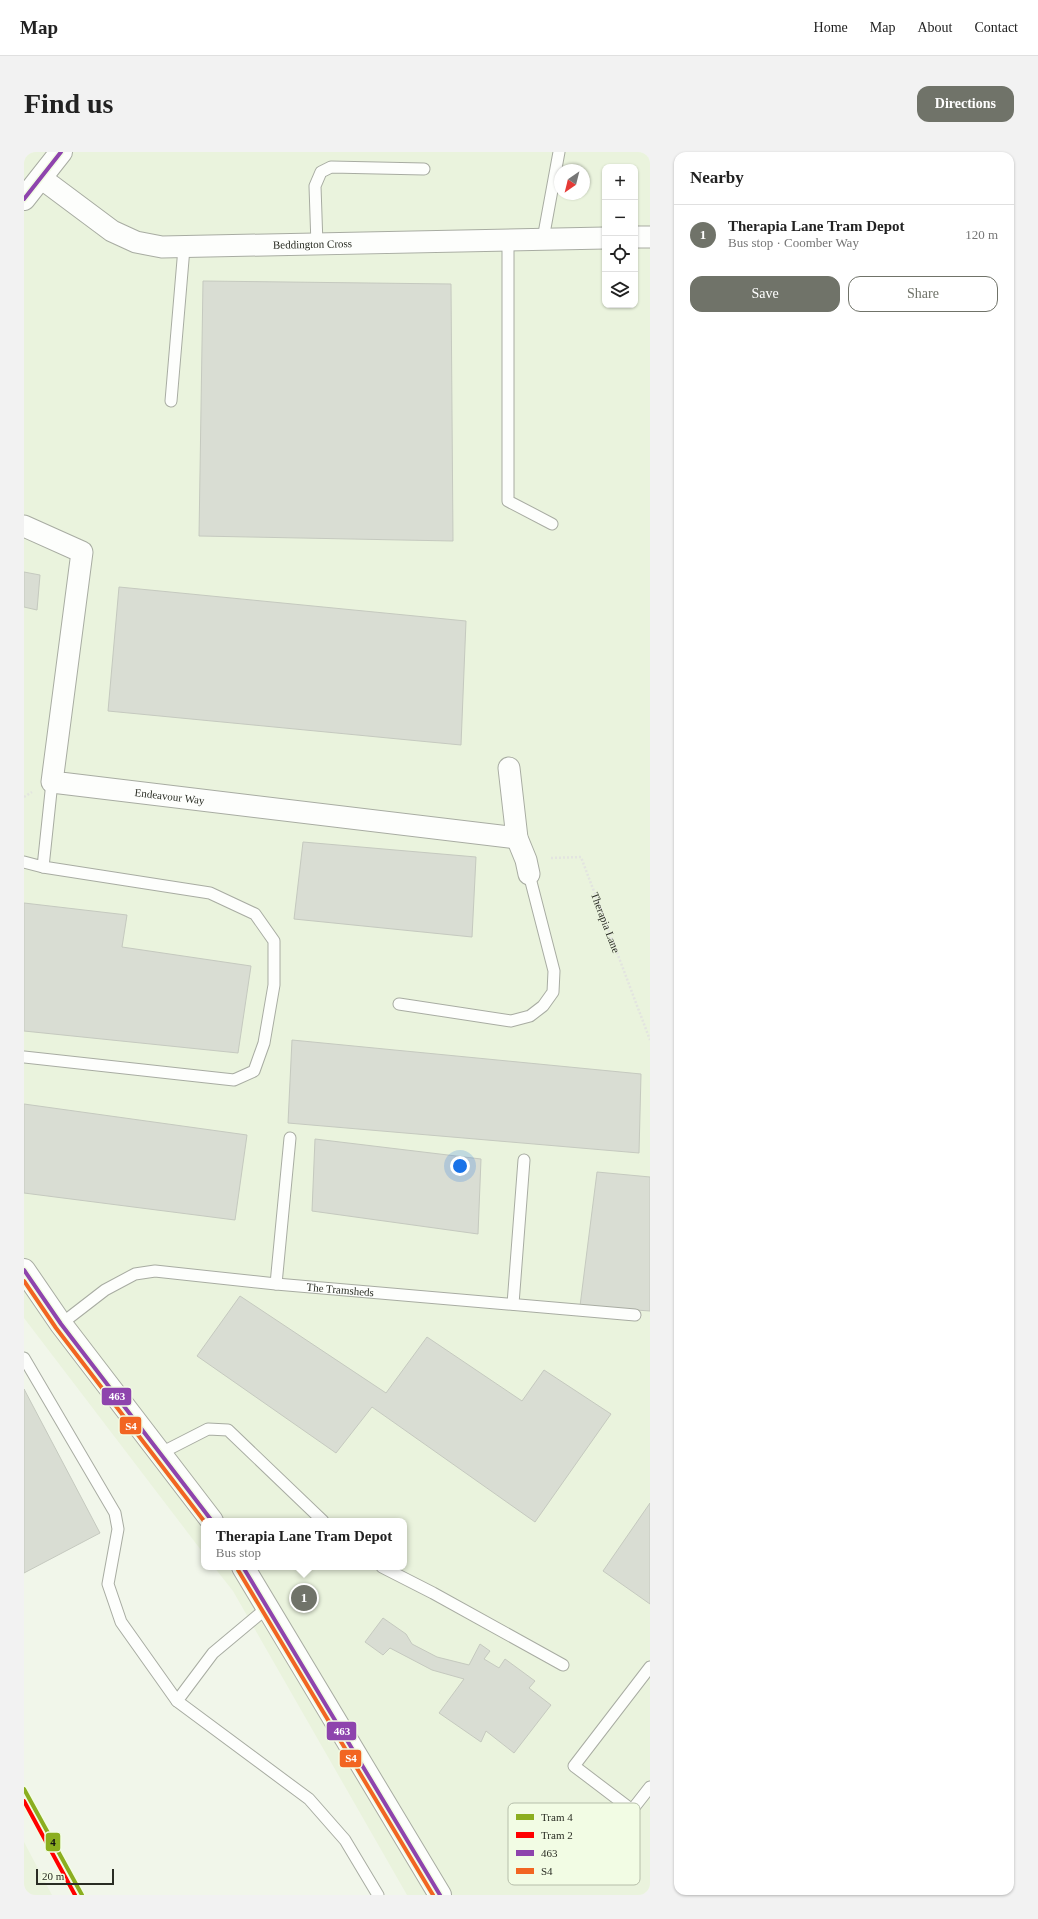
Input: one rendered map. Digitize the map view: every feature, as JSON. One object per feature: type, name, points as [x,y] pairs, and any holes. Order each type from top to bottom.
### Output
[{"type":"street","points":[[24,199],[61,152]]},
{"type":"street","name":"Beddington Cross","points":[[41,178],[98,222],[124,238],[150,245],[184,248],[602,238]]},
{"type":"street","points":[[638,237],[650,237]]},
{"type":"street","points":[[24,526],[82,552],[52,782]]},
{"type":"street","points":[[509,768],[518,838],[528,867]]},
{"type":"street","name":"Endeavour Way","points":[[52,782],[518,838]]},
{"type":"street","points":[[24,1270],[61,1324],[161,1452],[210,1518]]},
{"type":"street","points":[[245,1570],[440,1895]]},
{"type":"lane","points":[[543,240],[559,152]]},
{"type":"lane","points":[[317,245],[315,186],[321,172],[331,167],[424,169]]},
{"type":"lane","points":[[508,240],[508,501],[552,524]]},
{"type":"lane","points":[[171,401],[184,248]]},
{"type":"lane","points":[[43,867],[52,782]]},
{"type":"lane","points":[[24,862],[43,867],[210,893],[255,914],[274,941],[274,985],[264,1043],[254,1071],[234,1080],[24,1057]]},
{"type":"lane","points":[[400,1004],[511,1021],[530,1016],[544,1006],[553,992],[554,971],[528,867]]},
{"type":"lane","points":[[276,1284],[290,1138]]},
{"type":"lane","points":[[513,1304],[524,1160]]},
{"type":"lane","name":"The Tramsheds","points":[[61,1324],[105,1290],[135,1274],[155,1271],[276,1284],[635,1315]]},
{"type":"lane","points":[[24,1358],[115,1513],[118,1529],[108,1584],[122,1622],[177,1701],[309,1799],[345,1840],[378,1895]]},
{"type":"lane","points":[[161,1452],[208,1429],[228,1430],[320,1518]]},
{"type":"lane","points":[[388,1570],[563,1665]]},
{"type":"lane","points":[[177,1701],[213,1653],[268,1607]]},
{"type":"lane","points":[[623,1803],[574,1766],[650,1667]]},
{"type":"lane","points":[[637,1803],[650,1787]]},
{"type":"path","name":"Therapia Lane","points":[[528,867],[581,857],[650,1040]]},
{"type":"shaded area","points":[[24,152],[650,152],[650,1895],[407,1895],[233,1591],[216,1570],[407,1570],[407,1518],[201,1518],[201,1550],[24,1318]]},
{"type":"shaded area","points":[[24,1842],[52,1895],[24,1895]]},
{"type":"building","points":[[203,281],[451,284],[453,541],[199,536]]},
{"type":"building","points":[[24,572],[40,575],[37,610],[24,607]]},
{"type":"building","points":[[119,587],[466,621],[461,745],[108,711]]},
{"type":"building","points":[[303,842],[476,857],[472,937],[294,919]]},
{"type":"building","points":[[24,903],[127,915],[122,947],[251,966],[238,1053],[24,1031]]},
{"type":"building","points":[[292,1040],[641,1074],[639,1153],[288,1123]]},
{"type":"building","points":[[24,1104],[247,1135],[235,1220],[24,1193]]},
{"type":"building","points":[[315,1139],[481,1159],[478,1234],[312,1211]]},
{"type":"building","points":[[597,1172],[650,1177],[650,1311],[580,1306]]},
{"type":"building","points":[[240,1296],[386,1393],[427,1337],[522,1401],[544,1370],[611,1414],[535,1522],[372,1407],[336,1453],[197,1356]]},
{"type":"building","points":[[24,1389],[100,1533],[24,1573]]},
{"type":"building","points":[[650,1503],[650,1604],[603,1571]]},
{"type":"building","points":[[383,1618],[406,1634],[412,1644],[437,1657],[469,1665],[480,1644],[490,1651],[484,1659],[499,1668],[505,1659],[535,1681],[529,1688],[551,1705],[514,1753],[486,1731],[481,1742],[439,1713],[464,1679],[432,1670],[390,1648],[383,1655],[365,1642]]},
{"type":"tram line","name":"4","points":[[24,1789],[82,1895]]},
{"type":"tram line","name":"2","points":[[24,1801],[75,1895]]},
{"type":"transit line","name":"463","points":[[24,199],[61,152]]},
{"type":"transit line","name":"463","points":[[24,1270],[61,1324],[210,1518]]},
{"type":"transit line","name":"S4","points":[[24,1281],[56,1328],[202,1518]]},
{"type":"transit line","name":"S4","points":[[238,1570],[433,1895]]},
{"type":"transit line","name":"463","points":[[245,1570],[440,1895]]},
{"type":"place","name":"Therapia Lane Tram Depot","points":[[304,1598]]}]
